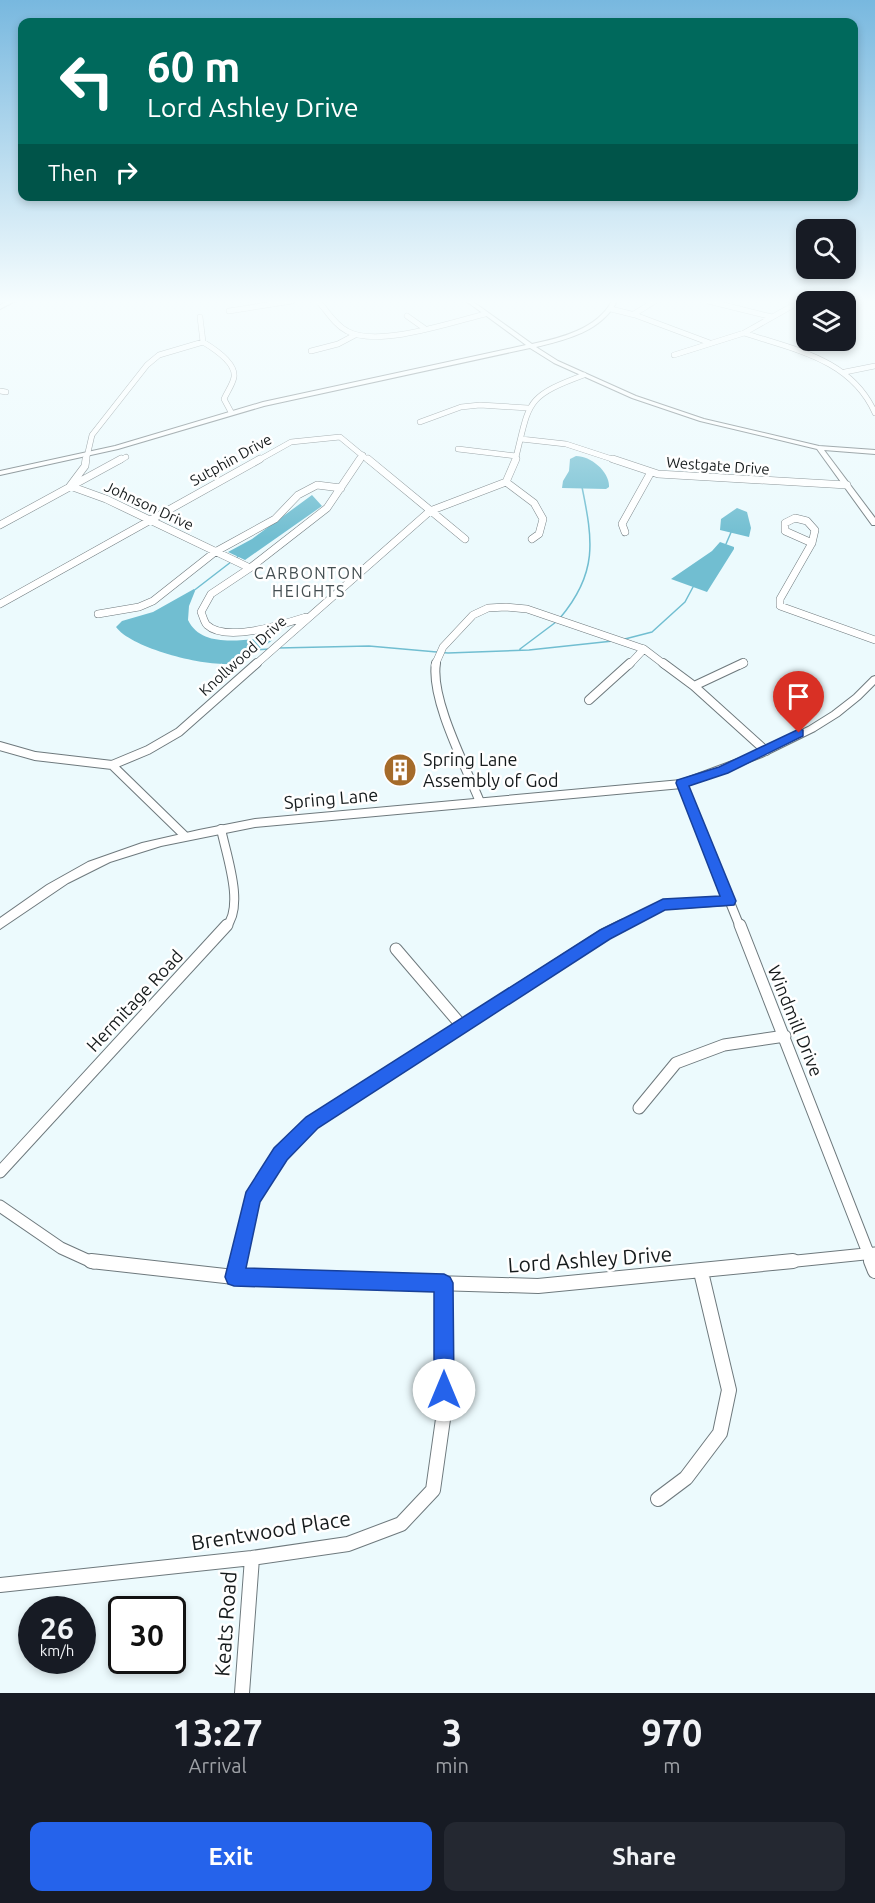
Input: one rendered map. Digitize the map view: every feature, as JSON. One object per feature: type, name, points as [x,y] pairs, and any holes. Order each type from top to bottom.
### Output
[{"type":"street","name":"Johnson Drive","points":[[136,380],[92,435],[85,466],[70,486],[149,520],[250,568]]},
{"type":"street","points":[[231,412],[224,399],[233,380]]},
{"type":"street","points":[[0,473],[88,454],[231,412],[379,380]]},
{"type":"street","points":[[532,539],[539,534],[543,519],[534,503],[506,482],[516,456],[528,408],[534,400],[552,387],[571,380]]},
{"type":"street","points":[[595,380],[634,397],[702,420],[819,448],[875,452]]},
{"type":"street","points":[[853,380],[870,398],[875,413]]},
{"type":"street","points":[[475,397],[480,405]]},
{"type":"street","points":[[420,422],[461,407],[480,405],[528,408]]},
{"type":"street","name":"Sutphin Drive","points":[[0,604],[291,442],[340,437],[465,539]]},
{"type":"street","name":"Westgate Drive","points":[[521,439],[566,444],[651,472],[676,477],[847,485]]},
{"type":"street","points":[[819,448],[875,523]]},
{"type":"street","points":[[458,449],[516,456]]},
{"type":"street","points":[[309,616],[240,632],[218,631],[207,625],[201,612],[212,594],[250,568],[327,508],[363,455]]},
{"type":"street","points":[[0,525],[126,457]]},
{"type":"street","points":[[626,532],[622,524],[651,472]]},
{"type":"street","name":"Knollwood Drive","points":[[112,765],[148,750],[178,732],[430,511],[506,482]]},
{"type":"street","points":[[98,614],[139,607],[153,601],[215,552],[275,519],[298,495],[316,484],[341,488]]},
{"type":"street","points":[[812,543],[789,534],[785,531],[785,523],[795,518],[807,521],[815,530],[812,543],[780,599],[780,606],[875,640]]},
{"type":"street","points":[[480,802],[436,688],[435,668],[440,651],[469,615],[488,607],[509,606],[527,609],[644,649],[694,686],[766,751]]},
{"type":"street","points":[[589,700],[644,649]]},
{"type":"street","points":[[694,686],[744,663]]},
{"type":"street","name":"Spring Lane","points":[[0,924],[44,894],[105,860],[185,836],[255,823],[682,783],[724,770],[832,716],[865,691],[875,679]]},
{"type":"street","points":[[0,746],[35,756],[112,765],[185,836]]},
{"type":"street","name":"Windmill Drive","points":[[682,783],[871,1253],[875,1271]]},
{"type":"street","name":"Hermitage Road","points":[[0,1172],[230,922],[235,893],[221,829]]},
{"type":"street","points":[[234,1277],[252,1198],[280,1154],[312,1122],[605,934],[663,905],[729,901]]},
{"type":"street","points":[[396,949],[461,1025]]},
{"type":"street","points":[[639,1108],[676,1063],[724,1045],[785,1036]]},
{"type":"street","name":"Lord Ashley Drive","points":[[0,1206],[62,1248],[95,1263],[234,1277],[538,1286],[701,1272],[871,1253]]},
{"type":"street","points":[[658,1499],[686,1478],[720,1433],[729,1390],[701,1272]]},
{"type":"street","name":"Brentwood Place","points":[[0,1585],[252,1558],[348,1544],[401,1524],[432,1490],[444,1412],[444,1283]]},
{"type":"street","name":"Keats Road","points":[[242,1693],[252,1558]]},
{"type":"water","points":[[576,456],[588,459],[598,466],[606,476],[609,487],[606,489],[562,488],[569,471],[570,459]]},
{"type":"water","points":[[312,495],[322,506],[245,560],[228,552],[252,539]]},
{"type":"water","points":[[737,508],[747,512],[751,528],[749,537],[720,530],[721,519]]},
{"type":"water","points":[[720,542],[734,549],[707,592],[671,579],[712,551]]},
{"type":"water","points":[[194,589],[188,620],[194,629],[203,635],[224,640],[269,638],[272,640],[241,662],[210,663],[155,650],[138,643],[116,627],[122,621],[153,612]]},
{"type":"waterway","points":[[560,618],[572,602],[587,571],[590,540],[582,487]]},
{"type":"waterway","points":[[726,544],[732,530]]},
{"type":"waterway","points":[[192,592],[240,555]]},
{"type":"waterway","points":[[621,640],[652,632],[685,602],[693,587]]},
{"type":"waterway","points":[[520,649],[556,622]]},
{"type":"waterway","points":[[278,648],[369,646],[448,653],[529,650],[613,641]]},
{"type":"waterway","points":[[254,650],[269,649]]},
{"type":"place","name":"Spring Lane Assembly of God","points":[[400,770]]},
{"type":"district","name":"CARBONTON HEIGHTS","points":[[309,582]]},
{"type":"route","points":[[444,1390],[444,1283],[234,1277],[252,1198],[280,1154],[312,1122],[605,934],[663,905],[729,901],[682,783],[724,770],[799,733]]}]
